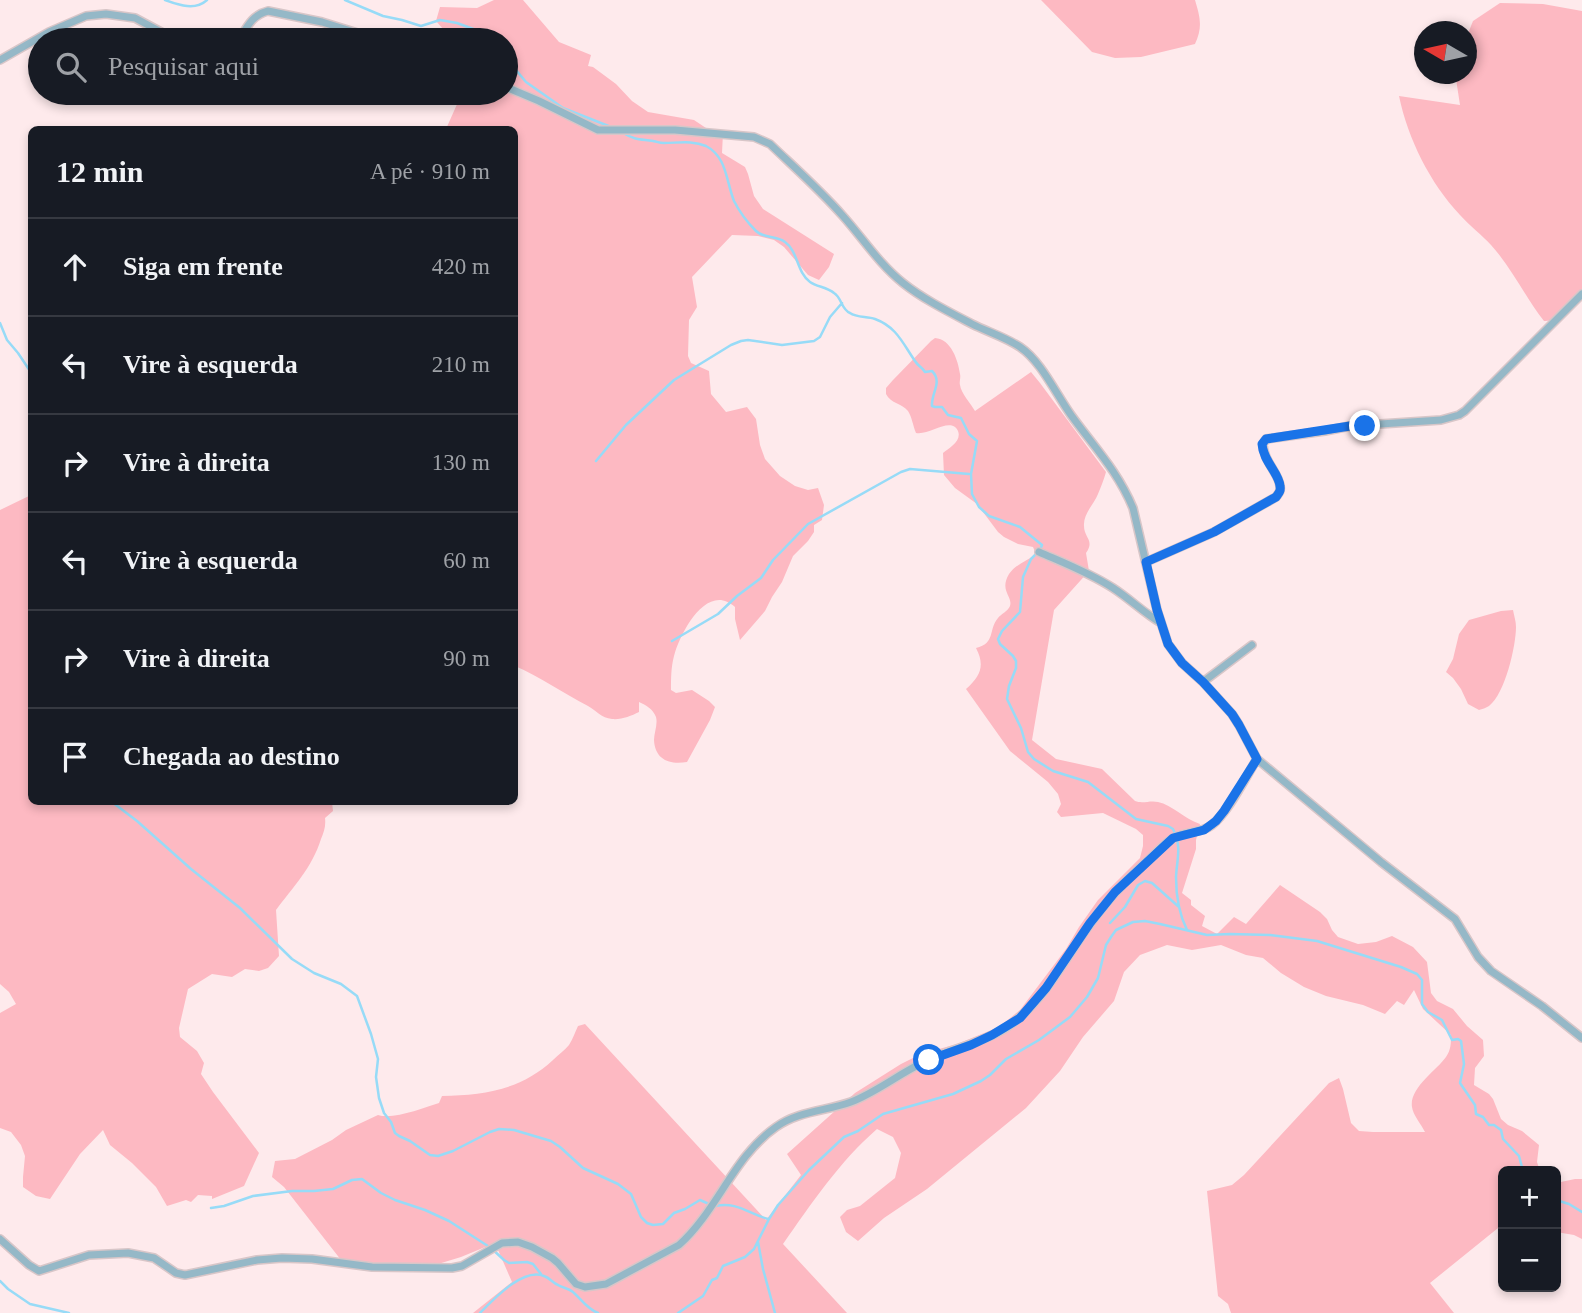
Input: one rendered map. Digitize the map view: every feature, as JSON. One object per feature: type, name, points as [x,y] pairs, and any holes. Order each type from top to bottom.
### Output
[{"type":"street","points":[[246,28],[259,13],[268,11],[341,28]]},
{"type":"street","points":[[58,28],[86,16],[106,14],[135,18],[154,28]]},
{"type":"street","points":[[0,60],[28,44]]},
{"type":"street","points":[[518,92],[598,130],[675,130],[745,135],[762,139],[841,213],[901,281],[973,324],[1023,348],[1107,461],[1127,493],[1168,644],[1239,725],[1257,759],[1381,862],[1455,919],[1478,957],[1492,971],[1582,1038]]},
{"type":"street","points":[[1146,562],[1214,532],[1276,497],[1280,485],[1264,453],[1262,444],[1266,439],[1350,426],[1441,420],[1459,415],[1582,294]]},
{"type":"street","points":[[1039,552],[1115,589],[1162,624]]},
{"type":"street","points":[[1203,682],[1252,645]]},
{"type":"street","points":[[0,1239],[39,1271],[89,1255],[128,1253],[154,1258],[176,1273],[185,1275],[257,1260],[282,1258],[372,1267],[452,1268],[462,1266],[509,1242],[518,1242],[544,1252],[580,1286],[606,1284],[679,1245],[688,1237],[746,1155],[778,1125],[799,1115],[838,1107],[855,1100],[917,1065],[992,1035],[1020,1018],[1046,988],[1090,923],[1115,892],[1173,838],[1204,830],[1216,821],[1257,759]]},
{"type":"shaded area","points":[[494,0],[523,0],[559,42],[591,55],[588,66],[616,84],[632,101],[648,112],[694,120],[709,130],[723,133],[722,153],[745,167],[754,196],[763,209],[834,254],[829,267],[819,280],[808,275],[784,247],[774,240],[732,235],[692,277],[697,307],[689,320],[688,356],[691,363],[709,371],[711,394],[726,412],[747,407],[756,419],[765,459],[780,476],[795,486],[808,490],[818,488],[824,505],[822,520],[814,525],[814,532],[808,541],[793,556],[765,611],[740,640],[735,607],[725,601],[714,600],[696,613],[682,635],[673,660],[671,690],[676,693],[692,690],[715,707],[687,762],[669,762],[660,757],[654,740],[656,717],[644,704],[639,702],[639,712],[629,716],[608,718],[518,668],[518,126],[447,126],[457,105],[518,105],[518,28],[442,28],[436,21],[440,7],[477,8]]},
{"type":"shaded area","points":[[1041,0],[1195,0],[1200,27],[1195,44],[1141,57],[1115,58],[1092,52]]},
{"type":"shaded area","points":[[1500,3],[1543,4],[1582,11],[1582,295],[1564,312],[1549,321],[1544,321],[1499,254],[1460,215],[1439,189],[1414,144],[1403,112],[1399,96],[1460,105],[1457,84],[1477,84],[1477,21],[1473,21]]},
{"type":"shaded area","points":[[935,338],[941,339],[953,351],[959,368],[961,388],[975,411],[1031,372],[1106,472],[1084,522],[1089,542],[1086,553],[1089,571],[1054,610],[1032,740],[1056,759],[1102,769],[1135,801],[1163,804],[1200,824],[1196,849],[1182,893],[1191,900],[1191,905],[1205,916],[1202,926],[1217,934],[1234,917],[1246,924],[1280,885],[1320,912],[1338,937],[1358,944],[1376,942],[1392,936],[1413,947],[1427,962],[1431,993],[1437,1001],[1453,1009],[1483,1040],[1484,1056],[1475,1068],[1474,1085],[1493,1099],[1501,1119],[1539,1145],[1538,1166],[1498,1166],[1498,1228],[1430,1283],[1454,1313],[1231,1313],[1228,1304],[1218,1296],[1207,1191],[1232,1185],[1244,1175],[1329,1083],[1339,1078],[1351,1123],[1359,1131],[1425,1132],[1414,1113],[1412,1100],[1419,1086],[1448,1054],[1451,1038],[1423,1009],[1414,990],[1404,1005],[1397,1001],[1385,1014],[1304,987],[1263,958],[1246,955],[1221,945],[1192,950],[1167,945],[1140,955],[1124,972],[1114,1001],[1083,1037],[1060,1071],[1026,1108],[858,1241],[846,1232],[840,1217],[847,1210],[860,1206],[895,1178],[901,1153],[893,1137],[877,1129],[863,1141],[783,1244],[847,1313],[473,1313],[512,1282],[495,1243],[438,1264],[400,1270],[381,1264],[341,1260],[284,1187],[272,1177],[275,1161],[295,1159],[378,1115],[408,1113],[439,1103],[442,1096],[487,1092],[528,1078],[566,1049],[578,1026],[585,1024],[766,1220],[801,1175],[787,1154],[855,1093],[901,1064],[921,1054],[957,1044],[999,1027],[1020,1010],[1066,949],[1098,900],[1140,858],[1143,835],[1136,829],[1103,813],[1061,817],[1057,812],[1061,804],[1058,794],[1048,782],[1010,751],[966,689],[980,670],[976,648],[986,643],[995,623],[1010,606],[1005,585],[1009,574],[1036,554],[1033,547],[1018,544],[998,532],[977,504],[955,488],[944,475],[943,453],[958,438],[955,427],[950,425],[916,433],[908,411],[886,394],[886,388]]},
{"type":"shaded area","points":[[28,496],[28,805],[332,805],[333,811],[325,818],[324,831],[313,859],[276,910],[279,956],[268,968],[259,971],[245,969],[232,977],[212,974],[188,989],[179,1028],[180,1037],[197,1051],[204,1063],[201,1074],[259,1153],[244,1186],[212,1199],[212,1196],[198,1195],[191,1202],[186,1200],[167,1206],[156,1187],[110,1145],[103,1130],[80,1154],[50,1199],[36,1196],[23,1187],[25,1156],[21,1145],[11,1132],[0,1128],[0,1013],[16,1004],[0,984],[0,510]]},
{"type":"shaded area","points":[[1513,610],[1515,635],[1505,681],[1495,700],[1479,710],[1468,704],[1461,689],[1446,672],[1453,659],[1459,634],[1469,620]]},
{"type":"shaded area","points":[[1582,1179],[1582,1239],[1561,1233],[1561,1182]]},
{"type":"waterway","points":[[165,0],[192,6],[207,0]]},
{"type":"waterway","points":[[345,0],[383,16],[421,26],[440,20],[471,28]]},
{"type":"waterway","points":[[518,72],[526,82],[563,108],[611,127]]},
{"type":"waterway","points":[[623,133],[661,143],[696,143],[713,151],[725,170],[736,205],[756,231],[785,242],[810,282],[834,293],[845,309],[853,315],[883,322],[899,337],[917,364],[925,372],[932,371],[935,375],[937,383],[932,406],[942,407],[948,415],[961,418],[969,434],[977,441],[971,474],[972,494],[979,507],[989,516],[1020,527],[1042,545],[1031,559],[1023,577],[1020,612],[998,639],[1016,661],[1007,699],[1021,728],[1028,752],[1053,771],[1088,782],[1136,819],[1173,829],[1178,847],[1177,897],[1187,930]]},
{"type":"waterway","points":[[596,461],[626,425],[674,380],[741,341],[782,345],[814,341],[820,337],[830,317],[842,303]]},
{"type":"waterway","points":[[0,323],[7,340],[28,368]]},
{"type":"waterway","points":[[672,641],[718,614],[761,578],[773,560],[808,524],[910,469],[969,474]]},
{"type":"waterway","points":[[116,805],[240,908],[292,959],[314,973],[341,984],[357,996],[378,1059],[376,1077],[379,1098],[384,1113],[399,1136],[430,1155],[438,1156],[499,1129],[514,1130],[551,1141],[583,1168],[618,1184],[631,1194],[641,1217],[653,1225],[663,1224],[674,1213],[700,1200],[709,1204]]},
{"type":"waterway","points":[[1110,923],[1125,907],[1138,885],[1145,881],[1152,883],[1179,907]]},
{"type":"waterway","points":[[678,1313],[703,1296],[723,1266],[745,1257],[754,1249],[778,1205],[809,1170],[844,1137],[883,1114],[953,1094],[981,1081],[1006,1059],[1039,1040],[1070,1017],[1087,997],[1098,978],[1106,945],[1111,937],[1116,930],[1133,922],[1145,921],[1207,935],[1270,935],[1317,941],[1417,974],[1422,980],[1422,1004],[1428,1012],[1442,1020],[1452,1040],[1461,1041],[1464,1064],[1460,1083],[1475,1105],[1476,1114],[1483,1117],[1489,1125],[1501,1130],[1503,1139],[1519,1156],[1522,1166]]},
{"type":"waterway","points":[[211,1208],[253,1196],[333,1189],[352,1180],[362,1179],[395,1200],[449,1221],[509,1263],[533,1264],[541,1274]]},
{"type":"waterway","points":[[1561,1202],[1582,1212]]},
{"type":"waterway","points":[[716,1206],[730,1205],[768,1219]]},
{"type":"waterway","points":[[758,1242],[775,1313]]},
{"type":"waterway","points":[[480,1313],[509,1286],[536,1274],[571,1291],[598,1313]]},
{"type":"waterway","points":[[0,1281],[30,1304],[69,1313]]},
{"type":"route","points":[[929,1060],[971,1045],[1020,1018],[1046,988],[1090,923],[1115,892],[1173,838],[1211,826],[1224,811],[1257,759],[1232,714],[1182,663],[1168,644],[1146,562],[1214,532],[1276,497],[1280,485],[1262,447],[1266,439],[1365,426]]}]
